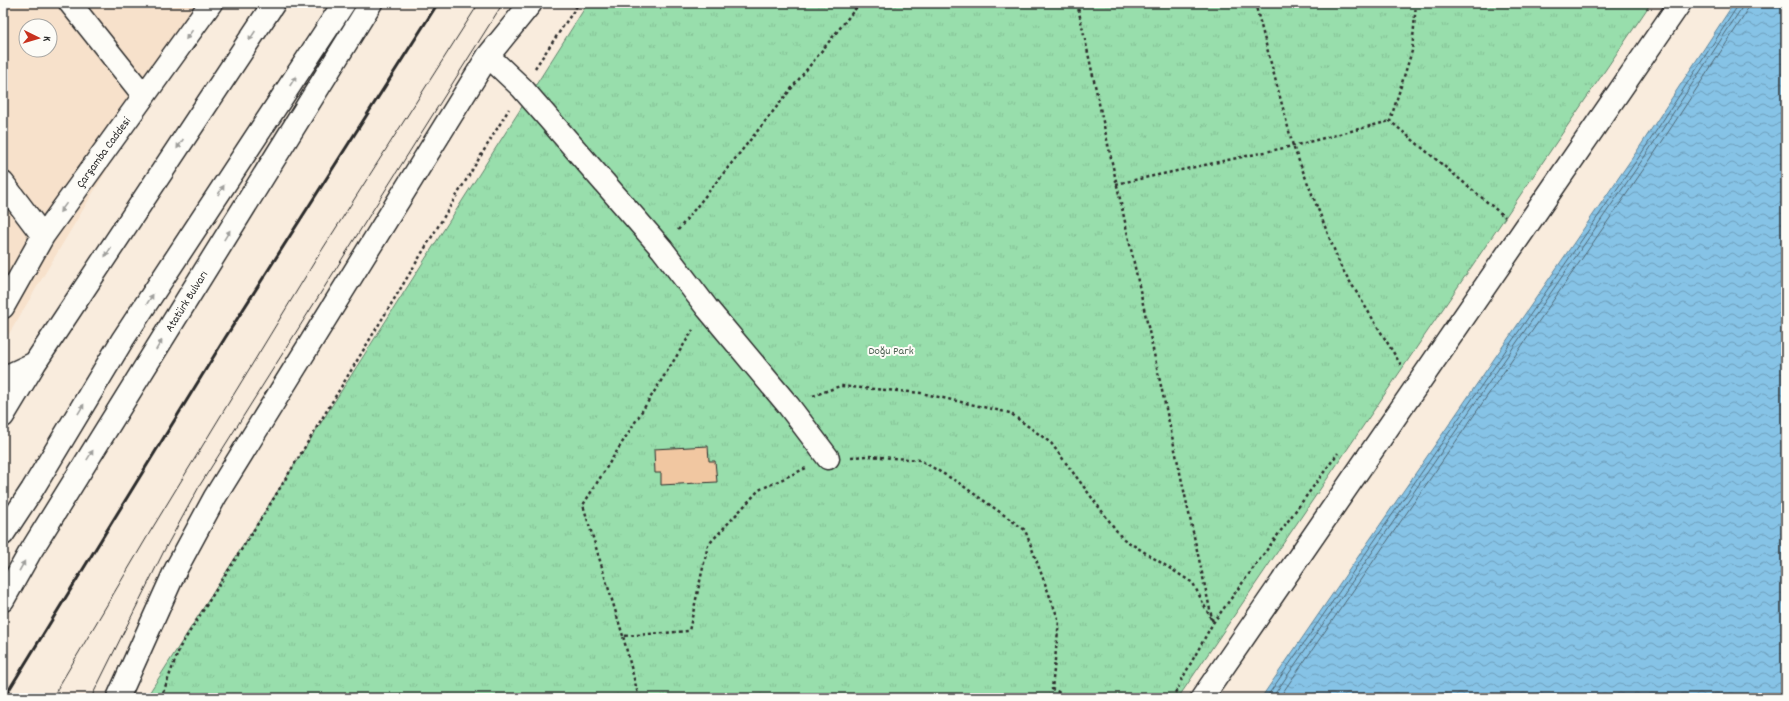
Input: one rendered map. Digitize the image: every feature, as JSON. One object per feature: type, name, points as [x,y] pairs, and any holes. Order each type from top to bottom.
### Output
[{"type":"main road","points":[[70,3],[144,96]]},
{"type":"main road","name":"Çarşamba Caddesi","points":[[3,307],[42,236],[211,3]]},
{"type":"main road","points":[[3,416],[35,363],[274,3]]},
{"type":"main road","points":[[3,534],[32,490],[123,339],[344,3]]},
{"type":"main road","name":"Atatürk Bulvarı","points":[[3,600],[29,554],[371,3]]},
{"type":"main road","points":[[118,698],[176,569],[215,497],[488,56],[531,3]]},
{"type":"main road","points":[[1202,698],[1680,3]]},
{"type":"main road","points":[[488,56],[522,88],[662,249],[707,308],[788,405],[828,458]]},
{"type":"main road","points":[[3,183],[42,236]]},
{"type":"main road","points":[[3,378],[35,363]]},
{"type":"path","points":[[161,698],[180,647],[274,498],[522,88],[579,3]]},
{"type":"path","points":[[662,249],[860,3]]},
{"type":"path","points":[[788,405],[840,386],[921,393],[1010,413],[1051,443],[1122,538],[1193,583],[1213,623],[1077,3]]},
{"type":"path","points":[[1255,3],[1293,146],[1341,267],[1402,366]]},
{"type":"path","points":[[1390,120],[1412,51],[1416,3]]},
{"type":"path","points":[[1116,184],[1293,146],[1390,120]]},
{"type":"path","points":[[1390,120],[1506,219]]},
{"type":"path","points":[[639,698],[623,636],[583,505],[707,308]]},
{"type":"path","points":[[623,636],[689,631],[708,545],[759,490],[828,458],[868,456],[920,460],[959,483],[1025,530],[1059,621],[1052,689],[1072,698]]},
{"type":"shaded area","points":[[3,3],[206,3],[3,344]]},
{"type":"green space","name":"Doğu Park","points":[[588,3],[1651,3],[1178,698],[146,698]]},
{"type":"water","points":[[1734,3],[1786,3],[1786,698],[1261,698],[1637,151]]},
{"type":"building","points":[[708,446],[709,461],[715,461],[717,482],[661,485],[661,473],[655,473],[654,449]]},
{"type":"tram line","points":[[52,698],[150,532],[315,261],[479,3]]},
{"type":"tram line","points":[[91,698],[165,549],[200,485],[503,3]]},
{"type":"railway","points":[[4,698],[225,338],[438,3]]}]
